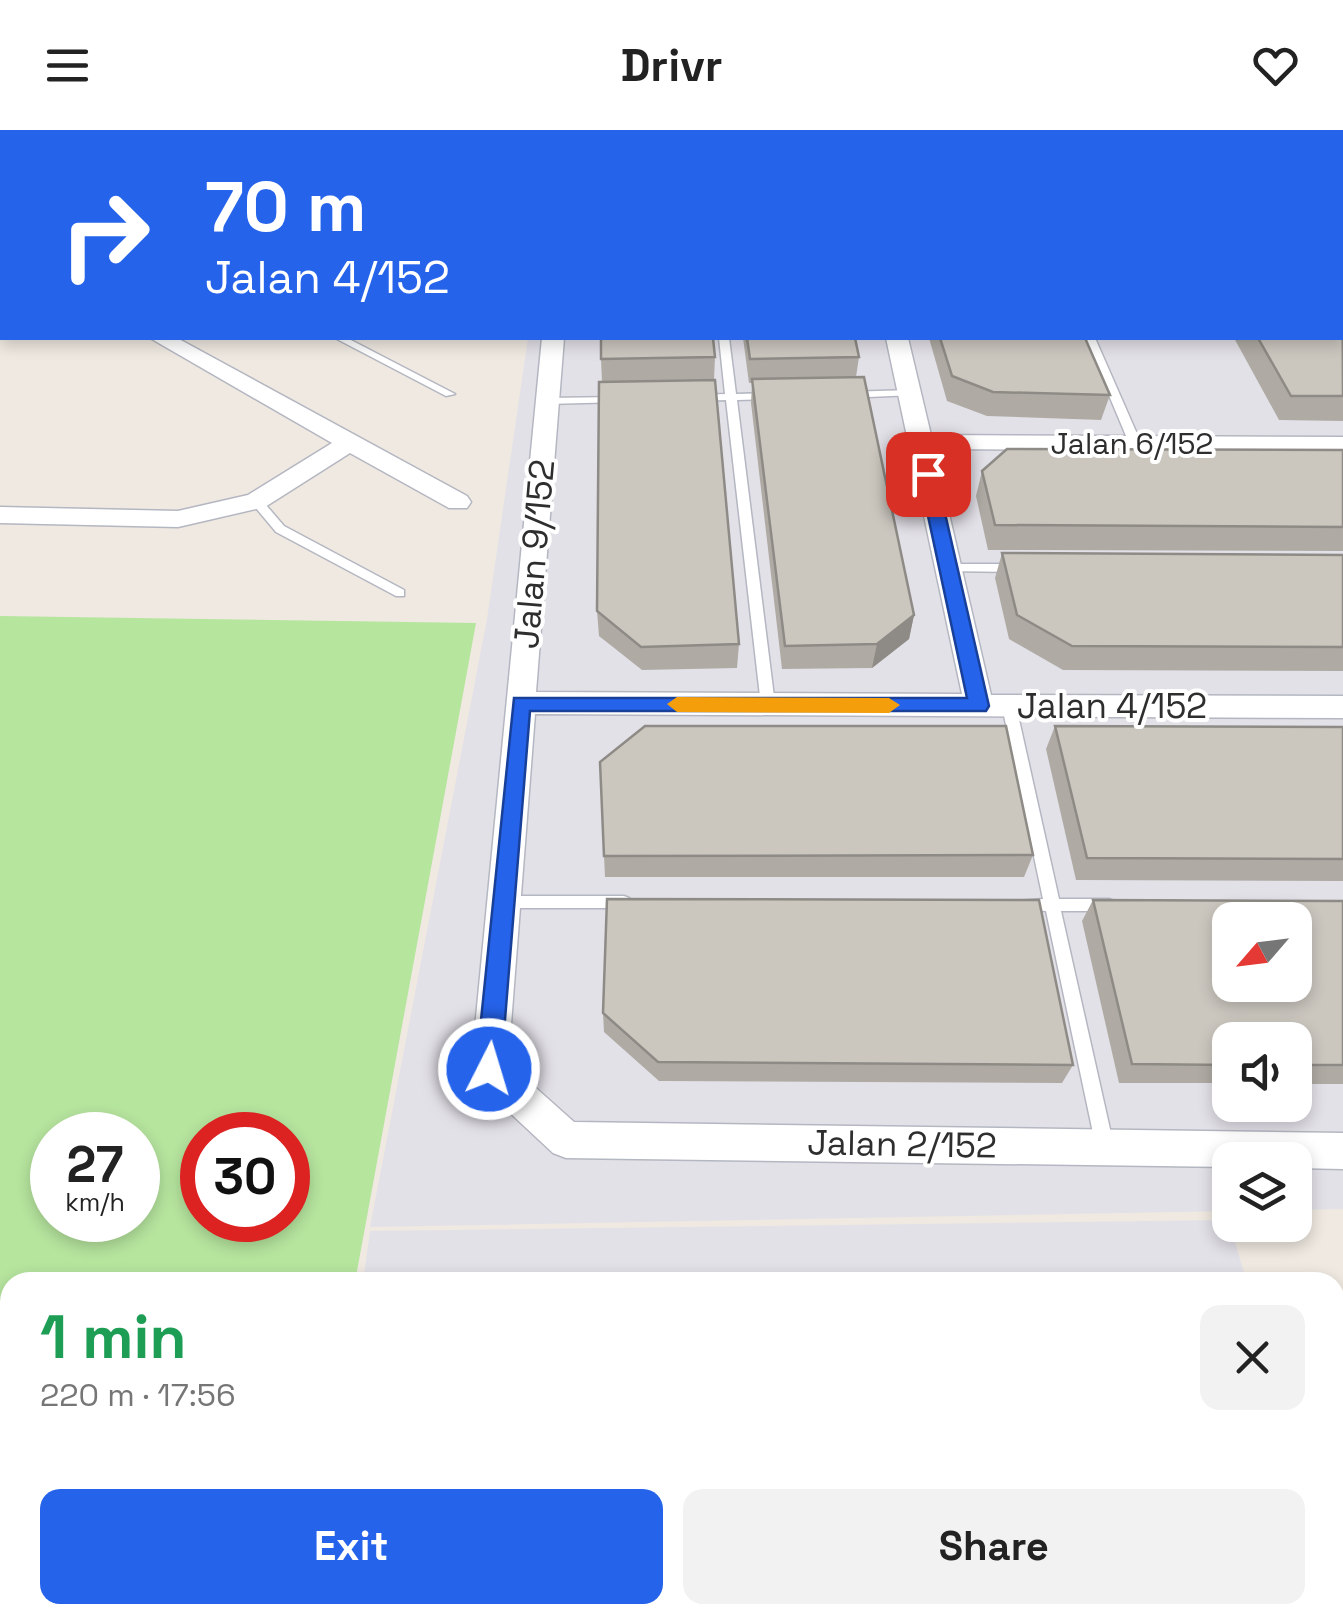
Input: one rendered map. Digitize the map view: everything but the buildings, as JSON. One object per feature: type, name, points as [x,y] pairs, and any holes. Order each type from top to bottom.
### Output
[{"type":"street","points":[[165,340],[458,502]]},
{"type":"street","name":"Jalan 9/152","points":[[489,1069],[553,340]]},
{"type":"street","points":[[897,340],[949,568],[994,706]]},
{"type":"street","points":[[0,515],[178,520],[256,501],[350,442]]},
{"type":"street","name":"Jalan 6/152","points":[[920,442],[1343,444]]},
{"type":"street","name":"Jalan 4/152","points":[[521,703],[1343,707]]},
{"type":"street","name":"Jalan 2/152","points":[[489,1069],[566,1140],[1343,1151]]},
{"type":"lane","points":[[344,340],[450,394]]},
{"type":"lane","points":[[724,340],[768,704]]},
{"type":"lane","points":[[1091,340],[1135,443]]},
{"type":"lane","points":[[830,395],[910,393]]},
{"type":"lane","points":[[676,398],[791,396]]},
{"type":"lane","points":[[548,402],[640,399]]},
{"type":"lane","points":[[256,501],[280,529],[400,593]]},
{"type":"lane","points":[[949,568],[1028,568]]},
{"type":"lane","points":[[994,706],[1052,905],[1105,1147]]},
{"type":"lane","points":[[504,902],[640,902]]},
{"type":"lane","points":[[1013,904],[1130,905]]},
{"type":"shaded area","points":[[528,340],[1343,340],[1343,1209],[1312,1210],[1312,1142],[1212,1142],[1212,1211],[370,1227],[487,619]]},
{"type":"shaded area","points":[[1212,1220],[1212,1242],[1235,1242],[1244,1272],[364,1272],[370,1231]]},
{"type":"green space","points":[[0,616],[476,623],[357,1272],[0,1272]]},
{"type":"slow traffic","points":[[677,704],[889,705]]},
{"type":"route","points":[[489,1069],[521,703],[979,706],[928,474]]}]
